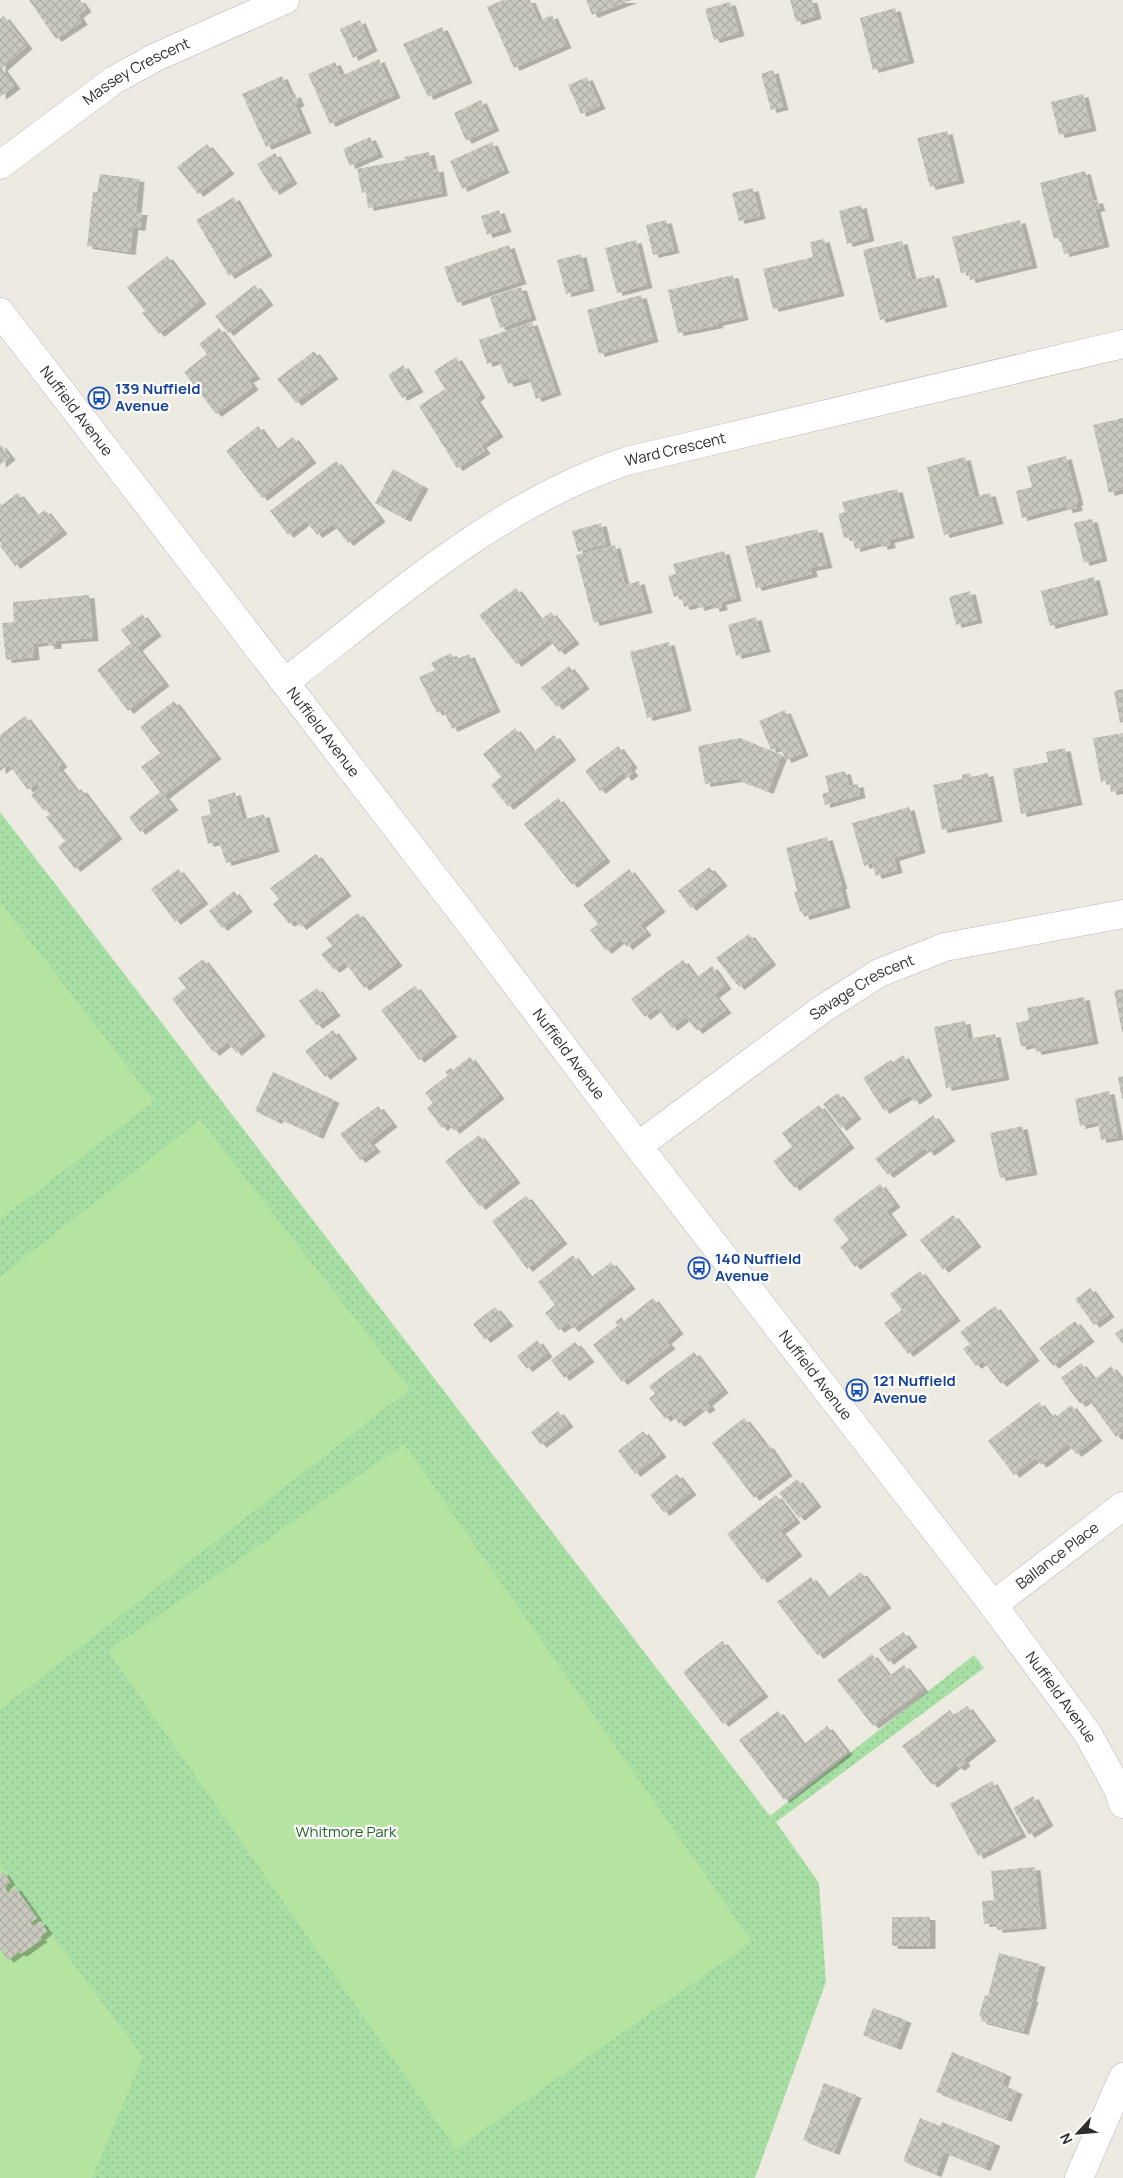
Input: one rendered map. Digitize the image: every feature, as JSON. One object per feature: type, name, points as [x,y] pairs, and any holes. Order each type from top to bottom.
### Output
[{"type":"street","name":"Massey Crescent","points":[[0,165],[114,80],[156,57],[285,0]]},
{"type":"street","name":"Nuffield Avenue","points":[[0,312],[638,1146],[993,1605],[1088,1734],[1118,1789],[1123,1804]]},
{"type":"street","name":"Ward Crescent","points":[[284,682],[471,539],[551,493],[600,470],[627,461],[1123,344]]},
{"type":"street","name":"Savage Crescent","points":[[638,1146],[821,1010],[879,973],[945,947],[1123,914]]},
{"type":"street","name":"Ballance Place","points":[[993,1605],[1123,1506]]},
{"type":"street","points":[[1079,2178],[1123,2077]]},
{"type":"green space","name":"Whitmore Park","points":[[0,812],[770,1816],[974,1655],[984,1668],[776,1822],[819,1883],[826,1982],[755,2178],[0,2178]]},
{"type":"green space","points":[[0,902],[154,1101],[0,1220]]},
{"type":"green space","points":[[200,1120],[410,1389],[0,1710],[0,1277]]},
{"type":"green space","points":[[404,1444],[752,1942],[456,2149],[108,1651]]},
{"type":"green space","points":[[0,1866],[143,2057],[92,2178],[0,2178]]},
{"type":"building","points":[[29,0],[80,0],[86,9],[78,15],[82,22],[56,39]]},
{"type":"building","points":[[503,0],[530,0],[539,21],[552,15],[566,45],[514,68],[487,7]]},
{"type":"building","points":[[586,0],[632,0],[592,15]]},
{"type":"building","points":[[790,0],[812,0],[816,16],[796,22]]},
{"type":"building","points":[[730,2],[739,33],[714,40],[705,9]]},
{"type":"building","points":[[895,8],[909,60],[873,70],[860,18]]},
{"type":"building","points":[[4,16],[27,46],[2,68],[15,86],[0,97],[0,19]]},
{"type":"building","points":[[360,20],[372,48],[353,58],[340,29]]},
{"type":"building","points":[[442,27],[467,80],[428,97],[403,44]]},
{"type":"building","points":[[379,59],[395,95],[330,124],[308,74],[335,62],[341,76]]},
{"type":"building","points":[[773,70],[783,107],[771,110],[761,74]]},
{"type":"building","points":[[282,76],[291,96],[295,94],[299,103],[295,105],[306,130],[266,147],[242,94]]},
{"type":"building","points":[[587,77],[600,106],[581,114],[568,85]]},
{"type":"building","points":[[1083,94],[1091,128],[1059,135],[1051,102]]},
{"type":"building","points":[[481,100],[494,128],[466,141],[454,113]]},
{"type":"building","points":[[947,131],[959,180],[930,187],[917,138]]},
{"type":"building","points":[[370,137],[378,154],[350,166],[343,149]]},
{"type":"building","points":[[492,142],[504,170],[462,189],[450,161]]},
{"type":"building","points":[[207,144],[229,171],[198,194],[177,167]]},
{"type":"building","points":[[429,152],[433,170],[438,168],[442,193],[368,208],[366,192],[362,193],[357,169],[405,160],[404,157]]},
{"type":"building","points":[[275,153],[292,181],[274,192],[257,164]]},
{"type":"building","points":[[1085,171],[1093,201],[1097,200],[1100,208],[1095,209],[1104,244],[1064,254],[1060,237],[1054,239],[1040,183]]},
{"type":"building","points":[[100,174],[139,179],[136,212],[142,212],[140,228],[133,227],[130,252],[87,246],[93,192],[97,192]]},
{"type":"building","points":[[753,188],[760,216],[739,221],[732,193]]},
{"type":"building","points":[[234,197],[267,253],[229,276],[196,220]]},
{"type":"building","points":[[861,205],[869,238],[847,244],[839,211]]},
{"type":"building","points":[[499,210],[506,229],[487,235],[481,216]]},
{"type":"building","points":[[666,220],[674,250],[653,255],[646,225]]},
{"type":"building","points":[[1020,220],[1032,265],[970,280],[968,272],[961,273],[952,237]]},
{"type":"building","points":[[824,239],[839,293],[773,309],[763,269],[813,257],[810,242]]},
{"type":"building","points":[[636,240],[647,285],[617,293],[605,248]]},
{"type":"building","points":[[902,241],[912,280],[934,275],[942,304],[880,320],[863,250]]},
{"type":"building","points":[[509,245],[521,281],[457,303],[444,267]]},
{"type":"building","points":[[581,254],[589,288],[566,294],[557,260]]},
{"type":"building","points":[[167,256],[201,301],[159,334],[142,313],[145,311],[127,287]]},
{"type":"building","points":[[733,275],[743,317],[717,323],[718,325],[678,333],[668,290]]},
{"type":"building","points":[[255,285],[268,302],[228,333],[215,316]]},
{"type":"building","points":[[521,287],[531,317],[500,328],[490,297]]},
{"type":"building","points":[[641,295],[653,339],[599,354],[587,310]]},
{"type":"building","points":[[532,322],[556,392],[536,399],[529,378],[508,384],[499,360],[487,364],[479,340]]},
{"type":"building","points":[[219,328],[255,376],[248,380],[253,387],[216,414],[184,372],[207,354],[199,344]]},
{"type":"building","points":[[314,351],[333,376],[296,403],[277,379]]},
{"type":"building","points":[[456,357],[480,395],[475,399],[498,434],[481,445],[485,451],[457,468],[419,406],[445,389],[434,371]]},
{"type":"building","points":[[403,365],[418,389],[402,398],[388,375]]},
{"type":"building","points":[[1123,418],[1123,489],[1109,493],[1093,425]]},
{"type":"building","points":[[258,426],[276,450],[293,437],[311,460],[262,498],[226,451]]},
{"type":"building","points":[[0,444],[10,457],[0,465]]},
{"type":"building","points":[[1066,456],[1078,502],[1076,503],[1077,508],[1067,510],[1066,506],[1022,518],[1016,491],[1032,487],[1027,466]]},
{"type":"building","points":[[965,457],[975,497],[990,493],[998,521],[944,535],[927,467]]},
{"type":"building","points":[[336,461],[380,519],[348,543],[333,524],[317,535],[306,521],[288,535],[270,511]]},
{"type":"building","points":[[393,469],[423,486],[405,519],[375,503]]},
{"type":"building","points":[[897,489],[909,535],[889,540],[890,545],[882,547],[881,542],[855,549],[852,537],[844,538],[838,514],[845,512],[842,502]]},
{"type":"building","points":[[18,493],[36,516],[45,510],[62,531],[15,566],[0,546],[2,544],[0,542],[0,503],[2,505]]},
{"type":"building","points":[[1092,519],[1102,558],[1084,563],[1074,523]]},
{"type":"building","points":[[601,523],[606,544],[578,552],[572,531]]},
{"type":"building","points":[[817,529],[827,565],[811,568],[812,574],[756,588],[745,546]]},
{"type":"building","points":[[615,545],[625,585],[639,581],[647,610],[594,623],[576,555]]},
{"type":"building","points":[[724,551],[736,598],[721,602],[722,607],[714,609],[713,604],[699,608],[698,604],[684,607],[681,595],[674,597],[668,576],[676,574],[673,564]]},
{"type":"building","points":[[1094,577],[1103,612],[1050,626],[1041,591]]},
{"type":"building","points":[[516,588],[540,620],[551,612],[574,641],[559,652],[549,639],[516,664],[479,615]]},
{"type":"building","points":[[970,591],[977,620],[956,625],[949,597]]},
{"type":"building","points":[[89,595],[93,638],[56,641],[56,646],[49,646],[48,642],[33,644],[34,657],[6,660],[2,623],[14,622],[13,602]]},
{"type":"building","points":[[142,614],[156,633],[137,648],[164,683],[128,711],[97,670],[131,643],[121,630]]},
{"type":"building","points":[[756,617],[765,649],[736,656],[728,625]]},
{"type":"building","points":[[669,642],[686,708],[647,718],[630,652]]},
{"type":"building","points":[[451,653],[455,660],[469,654],[495,709],[452,729],[443,709],[437,713],[419,677],[435,670],[431,663]]},
{"type":"building","points":[[569,666],[584,686],[557,707],[541,688]]},
{"type":"building","points":[[1123,689],[1123,722],[1120,723],[1114,691]]},
{"type":"building","points":[[174,701],[216,756],[164,796],[173,807],[140,832],[129,817],[160,792],[141,767],[160,753],[140,727]]},
{"type":"building","points":[[785,710],[803,753],[786,760],[780,747],[771,750],[759,721]]},
{"type":"building","points":[[25,716],[62,764],[58,767],[77,792],[81,789],[117,836],[75,869],[58,847],[65,841],[46,817],[50,814],[46,809],[44,811],[31,795],[40,788],[37,783],[28,790],[9,765],[0,771],[0,735]]},
{"type":"building","points":[[515,728],[533,752],[554,735],[571,757],[508,807],[491,785],[501,777],[483,754]]},
{"type":"building","points":[[1123,733],[1123,790],[1111,792],[1109,780],[1101,782],[1093,738]]},
{"type":"building","points":[[740,738],[782,755],[768,791],[737,779],[705,784],[698,746]]},
{"type":"building","points":[[618,746],[632,765],[629,768],[633,773],[626,778],[623,773],[600,791],[585,771]]},
{"type":"building","points":[[1065,748],[1077,802],[1021,814],[1013,769],[1048,762],[1046,752]]},
{"type":"building","points":[[845,771],[849,786],[858,784],[860,795],[825,805],[822,794],[829,792],[825,776]]},
{"type":"building","points":[[970,773],[971,777],[988,773],[997,819],[942,830],[933,785],[962,779],[962,775]]},
{"type":"building","points":[[235,792],[243,820],[264,814],[274,849],[226,863],[219,841],[208,844],[201,817],[211,814],[208,800]]},
{"type":"building","points":[[558,798],[605,859],[572,885],[524,824]]},
{"type":"building","points":[[909,807],[920,850],[894,858],[897,870],[876,876],[872,863],[864,866],[852,823]]},
{"type":"building","points":[[827,837],[842,886],[840,886],[845,905],[804,917],[802,911],[800,912],[794,892],[797,891],[786,848]]},
{"type":"building","points":[[316,854],[346,893],[301,927],[295,920],[289,924],[273,904],[279,899],[270,888]]},
{"type":"building","points":[[709,867],[722,883],[691,908],[678,891]]},
{"type":"building","points":[[178,869],[203,901],[175,922],[151,889]]},
{"type":"building","points":[[629,869],[660,909],[640,925],[646,932],[627,947],[621,939],[606,951],[590,930],[598,924],[583,905]]},
{"type":"building","points":[[234,891],[247,909],[222,928],[209,911]]},
{"type":"building","points":[[358,913],[397,963],[364,988],[345,962],[334,970],[321,954],[332,946],[326,938]]},
{"type":"building","points":[[749,934],[771,962],[739,987],[716,958]]},
{"type":"building","points":[[203,959],[260,1033],[236,1053],[228,1042],[214,1053],[172,999],[186,988],[178,978]]},
{"type":"building","points":[[683,960],[696,978],[712,966],[726,986],[714,995],[726,1010],[697,1031],[686,1017],[672,1028],[657,1008],[645,1017],[631,999]]},
{"type":"building","points":[[415,986],[452,1034],[419,1060],[381,1010]]},
{"type":"building","points":[[317,988],[335,1013],[317,1026],[299,1001]]},
{"type":"building","points":[[1123,989],[1123,1032],[1122,1032],[1114,991]]},
{"type":"building","points":[[1084,997],[1093,1041],[1036,1052],[1034,1044],[1021,1047],[1016,1023],[1029,1020],[1027,1008]]},
{"type":"building","points":[[965,1021],[968,1039],[995,1034],[1004,1077],[946,1088],[934,1027]]},
{"type":"building","points":[[333,1030],[352,1056],[325,1077],[305,1051]]},
{"type":"building","points":[[903,1055],[927,1093],[914,1102],[910,1095],[884,1111],[863,1078],[891,1060],[893,1062]]},
{"type":"building","points":[[470,1057],[499,1096],[454,1131],[448,1123],[442,1128],[427,1108],[433,1103],[425,1093],[448,1075],[445,1072],[451,1068],[453,1070]]},
{"type":"building","points":[[273,1072],[334,1100],[318,1136],[278,1118],[277,1121],[255,1111]]},
{"type":"building","points":[[1123,1076],[1123,1098],[1122,1099],[1118,1077]]},
{"type":"building","points":[[1109,1091],[1118,1137],[1101,1140],[1098,1122],[1080,1126],[1075,1099]]},
{"type":"building","points":[[838,1093],[856,1116],[841,1128],[823,1104]]},
{"type":"building","points":[[819,1105],[849,1145],[794,1188],[773,1161],[792,1147],[782,1133]]},
{"type":"building","points":[[378,1106],[392,1124],[369,1142],[375,1149],[360,1160],[340,1134]]},
{"type":"building","points":[[933,1115],[950,1138],[929,1153],[925,1148],[888,1175],[875,1159]]},
{"type":"building","points":[[1022,1126],[1032,1172],[1000,1178],[990,1133]]},
{"type":"building","points":[[479,1135],[515,1180],[480,1207],[445,1161]]},
{"type":"building","points":[[880,1184],[895,1204],[886,1211],[902,1232],[855,1267],[840,1247],[849,1240],[833,1219]]},
{"type":"building","points":[[526,1196],[562,1241],[527,1269],[492,1221]]},
{"type":"building","points":[[953,1215],[976,1244],[943,1270],[920,1240]]},
{"type":"building","points":[[573,1255],[590,1278],[611,1262],[630,1286],[573,1329],[569,1323],[559,1330],[545,1313],[555,1305],[538,1282]]},
{"type":"building","points":[[920,1271],[955,1318],[908,1354],[884,1323],[902,1310],[890,1294]]},
{"type":"building","points":[[1090,1288],[1109,1314],[1094,1325],[1075,1299]]},
{"type":"building","points":[[653,1298],[678,1331],[666,1341],[670,1346],[622,1382],[593,1345],[618,1325],[615,1322],[622,1317],[624,1321]]},
{"type":"building","points":[[995,1306],[1034,1358],[1001,1384],[983,1361],[976,1366],[963,1349],[970,1344],[960,1332]]},
{"type":"building","points":[[495,1307],[508,1323],[485,1340],[473,1324]]},
{"type":"building","points":[[1075,1321],[1089,1339],[1053,1366],[1039,1348]]},
{"type":"building","points":[[1123,1328],[1123,1344],[1115,1334]]},
{"type":"building","points":[[537,1340],[547,1354],[527,1369],[517,1356]]},
{"type":"building","points":[[575,1342],[589,1359],[564,1378],[551,1360]]},
{"type":"building","points":[[694,1352],[723,1390],[707,1403],[710,1407],[704,1411],[701,1407],[679,1424],[671,1414],[665,1419],[649,1398],[655,1394],[649,1386]]},
{"type":"building","points":[[1081,1363],[1094,1380],[1111,1366],[1123,1382],[1123,1432],[1116,1437],[1088,1399],[1080,1404],[1061,1378]]},
{"type":"building","points":[[1039,1402],[1051,1418],[1055,1414],[1057,1416],[1071,1405],[1097,1438],[1076,1454],[1068,1444],[1041,1465],[1036,1458],[1014,1475],[988,1441]]},
{"type":"building","points":[[558,1411],[568,1424],[541,1445],[531,1432]]},
{"type":"building","points":[[744,1418],[766,1446],[768,1445],[787,1473],[754,1498],[712,1443]]},
{"type":"building","points":[[643,1431],[661,1454],[635,1474],[618,1451]]},
{"type":"building","points":[[677,1474],[691,1492],[664,1513],[650,1495]]},
{"type":"building","points":[[797,1479],[816,1504],[799,1518],[779,1493]]},
{"type":"building","points":[[776,1495],[795,1520],[780,1531],[797,1553],[762,1580],[727,1534]]},
{"type":"building","points":[[861,1572],[886,1605],[818,1656],[777,1602],[811,1577],[827,1598]]},
{"type":"building","points":[[903,1632],[912,1644],[888,1662],[879,1649]]},
{"type":"building","points":[[722,1641],[763,1694],[723,1724],[683,1672]]},
{"type":"building","points":[[872,1654],[889,1676],[904,1665],[923,1689],[873,1726],[837,1680]]},
{"type":"building","points":[[967,1706],[991,1738],[963,1760],[965,1763],[959,1768],[956,1765],[932,1785],[902,1746],[950,1710],[954,1715]]},
{"type":"building","points":[[778,1711],[803,1745],[827,1726],[847,1752],[784,1800],[739,1740]]},
{"type":"building","points":[[992,1781],[1021,1834],[978,1856],[950,1804]]},
{"type":"building","points":[[1033,1796],[1048,1823],[1029,1835],[1013,1808]]},
{"type":"building","points":[[1035,1867],[1041,1926],[997,1930],[996,1923],[984,1924],[982,1901],[994,1900],[991,1871]]},
{"type":"building","points":[[3,1872],[10,1882],[4,1887],[8,1893],[15,1887],[37,1918],[30,1923],[33,1926],[40,1921],[47,1931],[40,1937],[42,1939],[21,1954],[19,1952],[8,1960],[0,1949],[0,1874]]},
{"type":"building","points":[[892,1917],[930,1917],[930,1946],[892,1946]]},
{"type":"building","points":[[999,1953],[1040,1964],[1031,1999],[1033,1999],[1023,2032],[981,2021],[982,2017],[979,2016],[985,1995],[988,1996]]},
{"type":"building","points":[[873,2008],[906,2020],[896,2047],[863,2035]]},
{"type":"building","points":[[952,2052],[1006,2074],[1002,2085],[1017,2091],[1006,2119],[936,2092]]},
{"type":"building","points":[[824,2083],[856,2095],[834,2152],[803,2140]]},
{"type":"building","points":[[920,2118],[940,2126],[942,2122],[995,2143],[985,2168],[944,2152],[936,2174],[903,2161]]},
{"type":"place","name":"139 Nuffield Avenue","points":[[99,398]]},
{"type":"place","name":"140 Nuffield Avenue","points":[[699,1268]]},
{"type":"place","name":"121 Nuffield Avenue","points":[[857,1390]]}]
